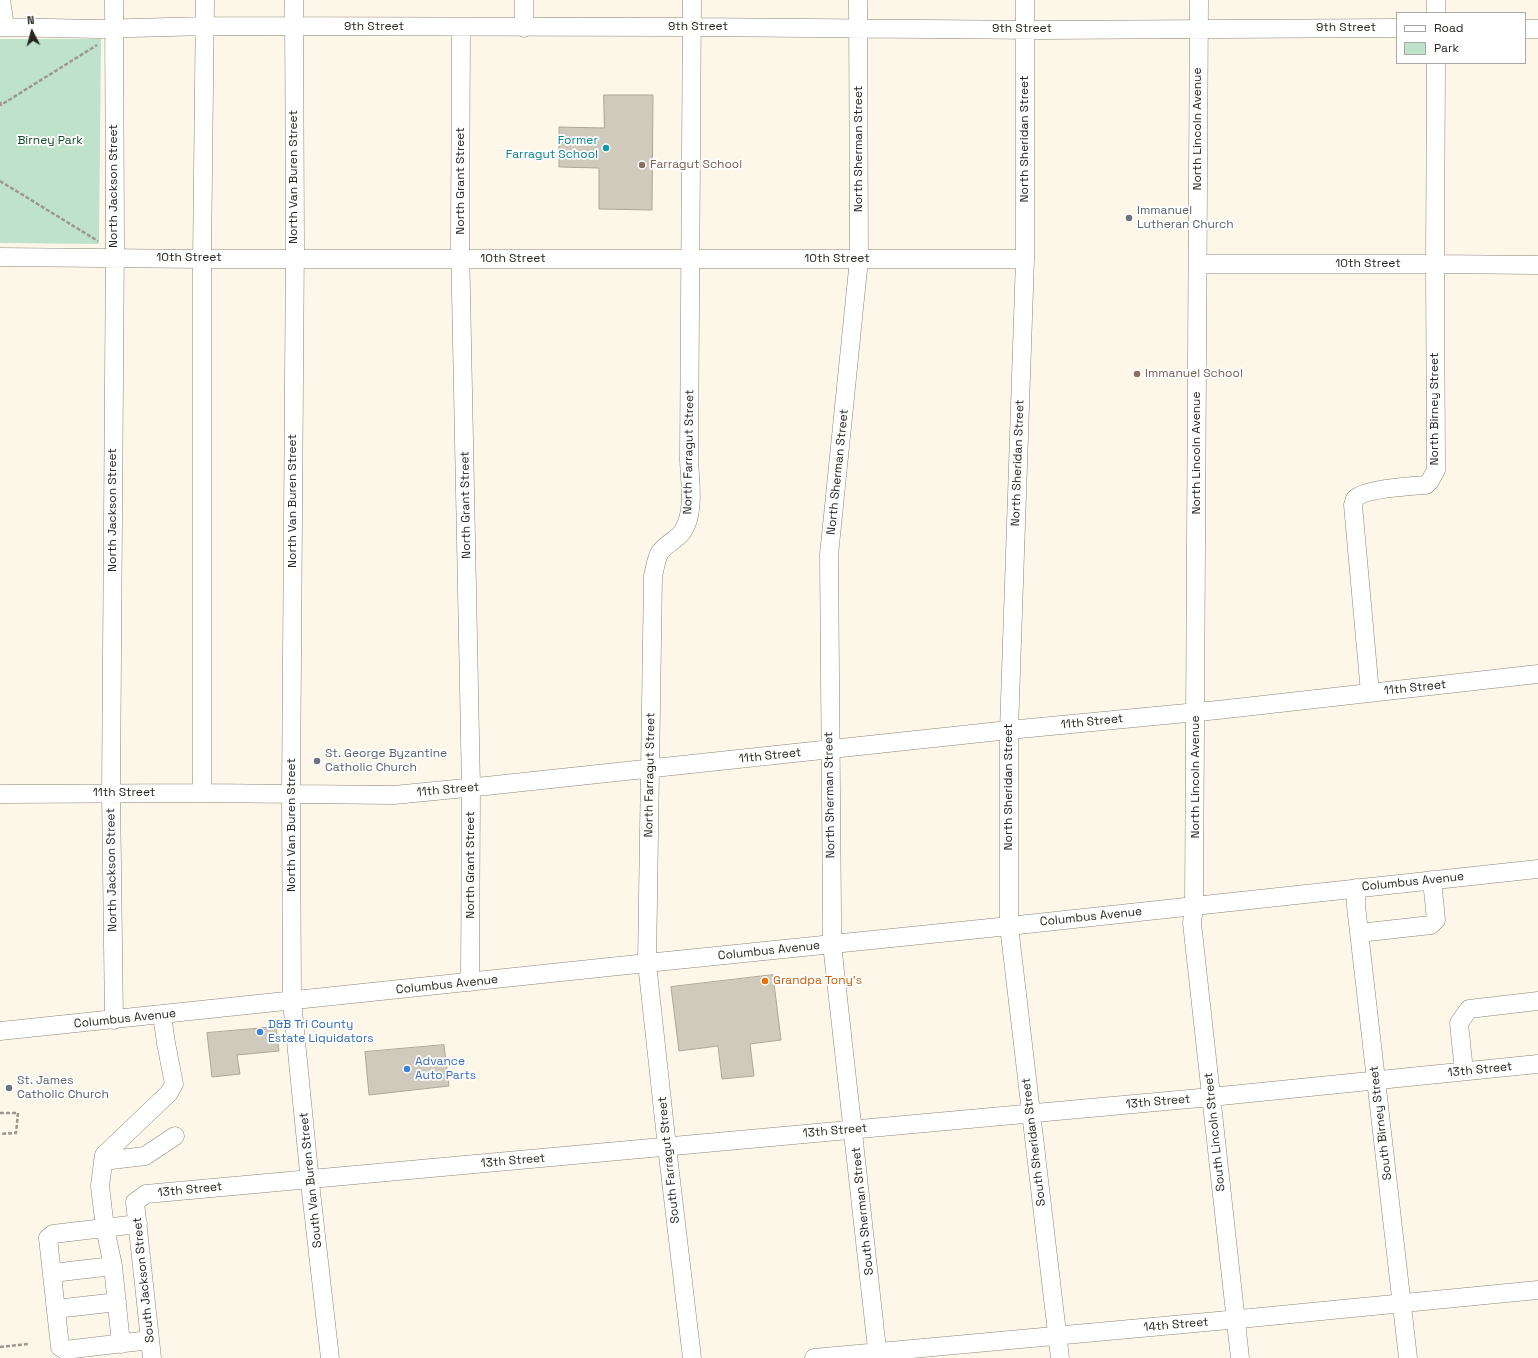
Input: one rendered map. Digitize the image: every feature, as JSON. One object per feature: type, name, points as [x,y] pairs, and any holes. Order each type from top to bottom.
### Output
[{"type":"street","points":[[1,0],[2,27]]},
{"type":"street","name":"North Jackson Street","points":[[114,0],[111,793],[114,1020]]},
{"type":"street","points":[[202,793],[202,259],[205,0]]},
{"type":"street","name":"North Van Buren Street","points":[[292,1001],[291,794],[295,259],[294,0]]},
{"type":"street","points":[[524,0],[524,28]]},
{"type":"street","name":"North Farragut Street","points":[[647,963],[653,576],[656,561],[661,551],[683,532],[689,518],[692,0]]},
{"type":"street","name":"North Sherman Street","points":[[832,944],[830,555],[859,259],[858,0]]},
{"type":"street","name":"North Sheridan Street","points":[[1009,926],[1009,730],[1025,259],[1025,0]]},
{"type":"street","name":"North Lincoln Avenue","points":[[1194,906],[1199,0]]},
{"type":"street","points":[[1436,0],[1436,12]]},
{"type":"street","name":"9th Street","points":[[2,27],[692,27],[858,29],[1396,28]]},
{"type":"street","name":"North Grant Street","points":[[461,27],[461,259],[471,788],[470,982]]},
{"type":"street","points":[[1526,29],[1538,29]]},
{"type":"street","name":"North Birney Street","points":[[1370,693],[1353,505],[1356,499],[1364,494],[1379,490],[1426,485],[1436,470],[1434,264],[1436,64]]},
{"type":"street","name":"10th Street","points":[[0,257],[202,259],[1025,259]]},
{"type":"street","name":"10th Street","points":[[1198,264],[1538,265]]},
{"type":"street","name":"11th Street","points":[[0,794],[202,793],[394,795],[1009,730],[1196,712],[1538,674]]},
{"type":"street","name":"Columbus Avenue","points":[[0,1032],[1432,880],[1538,873]]},
{"type":"street","points":[[1359,933],[1431,925],[1436,920],[1432,880]]},
{"type":"street","name":"South Birney Street","points":[[1356,888],[1356,906],[1408,1358]]},
{"type":"street","name":"South Lincoln Street","points":[[1194,906],[1192,923],[1240,1358]]},
{"type":"street","name":"South Sheridan Street","points":[[1009,926],[1060,1358]]},
{"type":"street","name":"South Sherman Street","points":[[832,944],[854,1129],[878,1355]]},
{"type":"street","name":"South Farragut Street","points":[[647,963],[692,1358]]},
{"type":"street","name":"South Van Buren Street","points":[[292,1001],[330,1358]]},
{"type":"street","points":[[1464,1071],[1459,1023],[1469,1009],[1538,1001]]},
{"type":"street","points":[[121,1344],[113,1266],[105,1228],[100,1186],[103,1161],[104,1155],[169,1093],[174,1084],[162,1015]]},
{"type":"street","name":"13th Street","points":[[135,1202],[146,1194],[1210,1097],[1538,1064]]},
{"type":"street","points":[[103,1161],[145,1156],[175,1136]]},
{"type":"street","name":"South Jackson Street","points":[[135,1202],[152,1358]]},
{"type":"street","points":[[138,1224],[53,1234],[48,1238],[60,1347],[65,1350],[150,1340]]},
{"type":"street","points":[[52,1273],[113,1266]]},
{"type":"street","name":"14th Street","points":[[814,1358],[878,1355],[1057,1336],[1538,1290]]},
{"type":"street","points":[[56,1309],[117,1302]]},
{"type":"path","points":[[0,104],[98,45]]},
{"type":"path","points":[[0,181],[98,241]]},
{"type":"path","points":[[0,1113],[18,1113],[16,1133],[0,1134]]},
{"type":"path","points":[[0,1347],[28,1344]]},
{"type":"green space","name":"Birney Park","points":[[0,39],[101,39],[99,244],[0,243]]},
{"type":"building","name":"Former Farragut School","points":[[604,95],[653,95],[652,210],[599,209],[599,168],[559,167],[559,127],[604,128]]},
{"type":"building","points":[[773,975],[781,1040],[750,1044],[754,1076],[722,1079],[718,1046],[679,1051],[671,987]]},
{"type":"building","points":[[276,1027],[279,1051],[237,1055],[240,1074],[212,1077],[207,1033]]},
{"type":"building","name":"Advance Auto Parts","points":[[444,1045],[449,1086],[369,1095],[365,1052]]},
{"type":"place","name":"Former Farragut School","points":[[606,148]]},
{"type":"place","name":"Farragut School","points":[[642,165]]},
{"type":"place","name":"Immanuel Lutheran Church","points":[[1129,218]]},
{"type":"place","name":"Immanuel School","points":[[1137,374]]},
{"type":"place","name":"St. George Byzantine Catholic Church","points":[[317,761]]},
{"type":"place","name":"Grandpa Tony's","points":[[765,981]]},
{"type":"place","name":"D&B Tri County Estate Liquidators","points":[[260,1032]]},
{"type":"place","name":"Advance Auto Parts","points":[[407,1069]]},
{"type":"place","name":"St. James Catholic Church","points":[[9,1088]]}]
